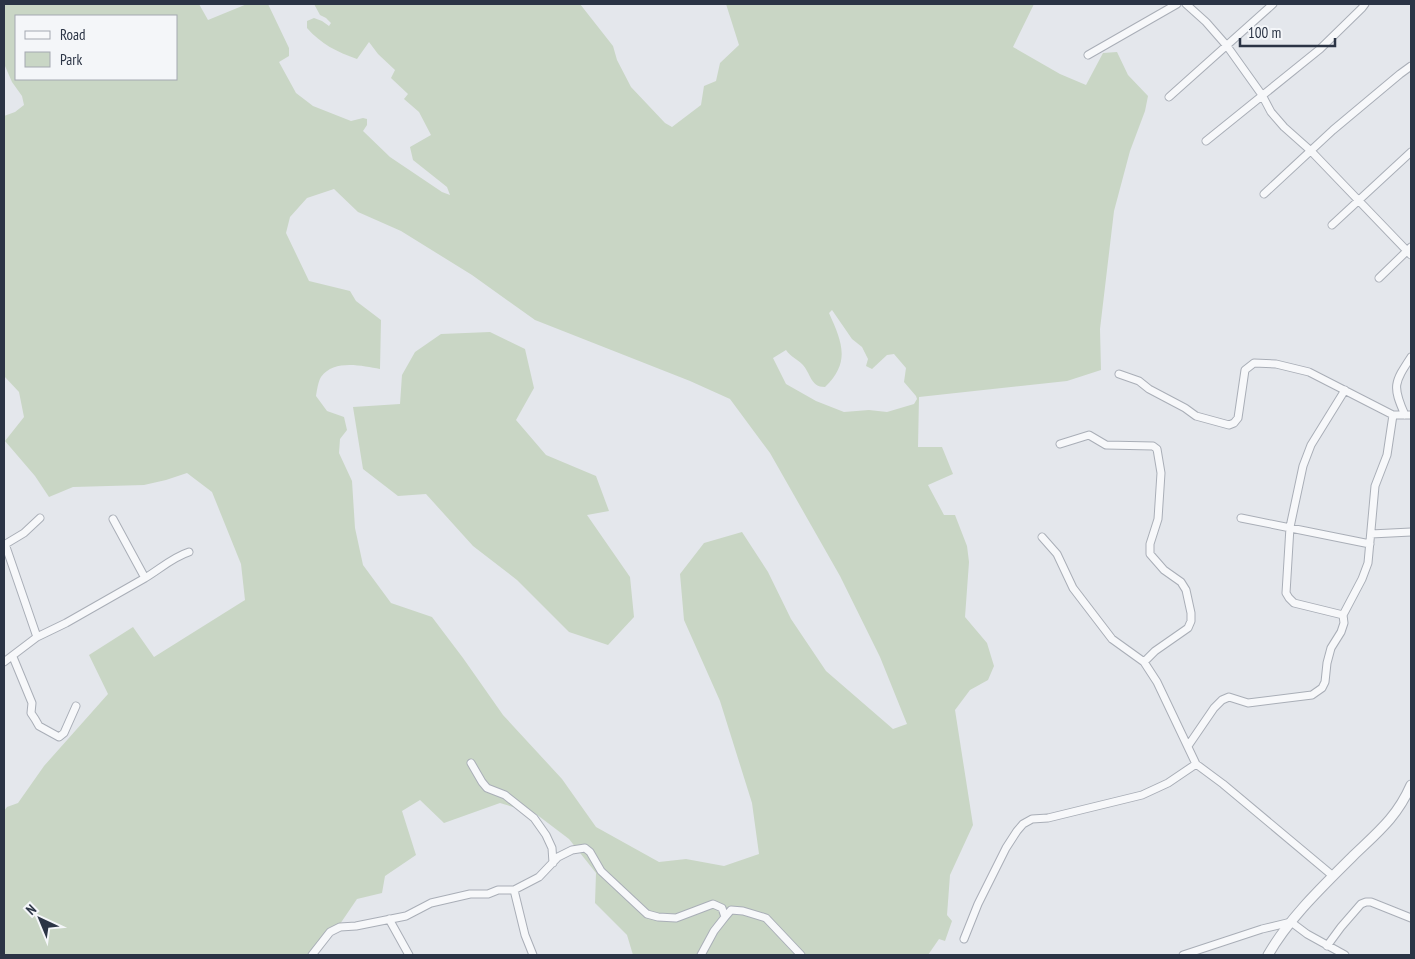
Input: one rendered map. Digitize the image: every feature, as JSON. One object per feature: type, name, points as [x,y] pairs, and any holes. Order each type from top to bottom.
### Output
[{"type":"street","points":[[1088,55],[1178,4]]},
{"type":"street","points":[[1186,4],[1206,22],[1227,46],[1262,95],[1271,112],[1284,127],[1311,151],[1410,251],[1379,278]]},
{"type":"street","points":[[1169,97],[1273,4]]},
{"type":"street","points":[[1206,141],[1320,48],[1365,4]]},
{"type":"street","points":[[1264,194],[1356,110],[1411,66]]},
{"type":"street","points":[[1332,225],[1411,152]]},
{"type":"street","points":[[1119,374],[1139,381],[1149,389],[1186,408],[1196,416],[1229,424],[1234,423],[1238,418],[1246,370],[1254,363],[1276,364],[1309,372],[1393,415],[1408,415],[1396,393],[1396,383],[1411,357]]},
{"type":"street","points":[[1343,615],[1294,603],[1286,593],[1290,527],[1301,475],[1311,445],[1329,418],[1344,390]]},
{"type":"street","points":[[1188,746],[1214,708],[1222,700],[1229,697],[1248,703],[1312,695],[1322,688],[1325,682],[1331,648],[1344,623],[1343,615],[1362,579],[1368,563],[1375,486],[1387,456],[1393,415]]},
{"type":"street","points":[[1060,444],[1089,435],[1106,445],[1153,446],[1157,449],[1161,474],[1158,519],[1150,544],[1150,554],[1164,570],[1181,582],[1186,590],[1190,621],[1188,628],[1155,651],[1144,662]]},
{"type":"street","points":[[37,637],[4,545],[24,533],[40,518]]},
{"type":"street","points":[[1241,518],[1370,544]]},
{"type":"street","points":[[113,519],[145,578]]},
{"type":"street","points":[[1371,534],[1411,532]]},
{"type":"street","points":[[1042,537],[1057,554],[1073,588],[1112,639],[1144,662],[1157,682],[1196,764],[1334,876]]},
{"type":"street","points":[[4,662],[37,637],[189,552]]},
{"type":"street","points":[[12,657],[32,703],[32,713],[39,726],[58,736],[64,733],[76,706]]},
{"type":"street","points":[[471,763],[487,788],[505,795],[534,818],[546,835],[552,848],[552,863]]},
{"type":"street","points":[[964,940],[978,904],[1006,848],[1023,824],[1032,819],[1048,818],[1142,795],[1168,783],[1196,764]]},
{"type":"street","points":[[1268,955],[1291,922],[1393,817],[1411,784]]},
{"type":"street","points":[[312,955],[330,932],[340,927],[356,926],[406,916],[431,903],[460,896],[488,894],[498,890],[514,890],[539,877],[558,857],[572,850],[585,848],[590,852],[601,871],[647,914],[676,918],[713,904],[722,908],[725,917]]},
{"type":"street","points":[[514,890],[524,935],[533,955]]},
{"type":"street","points":[[1327,946],[1361,904],[1366,902],[1371,902],[1411,918]]},
{"type":"street","points":[[701,955],[714,931],[730,910],[743,911],[766,918],[800,955]]},
{"type":"street","points":[[389,919],[409,955]]},
{"type":"street","points":[[1183,955],[1291,922],[1327,946],[1345,955]]},
{"type":"green space","points":[[4,4],[199,4],[208,20],[247,4],[268,4],[289,48],[289,56],[279,62],[296,93],[313,106],[351,121],[367,119],[367,125],[363,131],[390,157],[442,192],[450,195],[447,187],[413,160],[410,147],[431,135],[419,112],[404,99],[408,94],[391,78],[395,70],[378,54],[369,42],[357,59],[336,50],[318,39],[307,28],[307,21],[314,18],[329,26],[331,23],[320,15],[314,4],[580,4],[613,46],[617,60],[631,87],[665,123],[672,127],[701,105],[704,86],[716,81],[720,63],[739,45],[726,4],[1034,4],[1013,47],[1060,74],[1086,85],[1103,53],[1117,52],[1128,75],[1148,96],[1145,111],[1130,151],[1114,211],[1100,329],[1101,370],[1067,381],[919,397],[918,447],[942,447],[953,474],[928,485],[944,515],[955,515],[967,546],[969,562],[965,617],[987,643],[994,666],[988,680],[970,690],[955,710],[973,825],[950,875],[947,915],[952,921],[945,941],[939,939],[928,955],[633,955],[627,935],[595,903],[596,873],[569,839],[536,814],[500,803],[444,823],[420,800],[402,811],[416,855],[385,876],[382,893],[357,899],[340,924],[329,928],[308,955],[4,955],[4,811],[7,807],[18,803],[44,766],[108,694],[89,655],[133,627],[154,657],[245,600],[241,564],[212,492],[187,473],[144,485],[73,487],[49,497],[35,476],[5,441],[24,417],[19,392],[4,376],[4,116],[15,112],[24,105],[22,96],[12,82],[5,66]],"holes":[[[334,189],[358,212],[401,231],[472,275],[535,320],[690,381],[730,399],[770,453],[840,576],[880,657],[907,724],[893,729],[826,671],[791,619],[768,572],[742,532],[704,543],[680,574],[684,620],[720,701],[752,803],[759,854],[724,866],[686,859],[659,862],[596,827],[562,779],[503,715],[432,617],[391,603],[363,565],[355,528],[352,481],[339,453],[340,439],[347,430],[344,417],[327,411],[316,396],[321,377],[333,368],[349,365],[380,369],[381,320],[356,301],[350,291],[309,281],[286,233],[290,217],[307,198]],[[832,310],[852,339],[862,347],[868,359],[866,366],[872,369],[887,355],[894,354],[906,368],[904,382],[916,396],[917,399],[914,404],[887,412],[869,410],[844,412],[816,401],[786,384],[773,358],[786,350],[802,364],[816,385],[825,387],[833,378],[838,369],[842,352],[838,333],[829,313]]]},
{"type":"green space","points":[[490,332],[525,349],[534,388],[516,420],[546,455],[596,476],[609,511],[587,515],[630,577],[634,617],[608,645],[569,632],[517,580],[473,546],[426,494],[398,496],[363,469],[353,407],[400,404],[402,375],[415,352],[441,334]]}]
